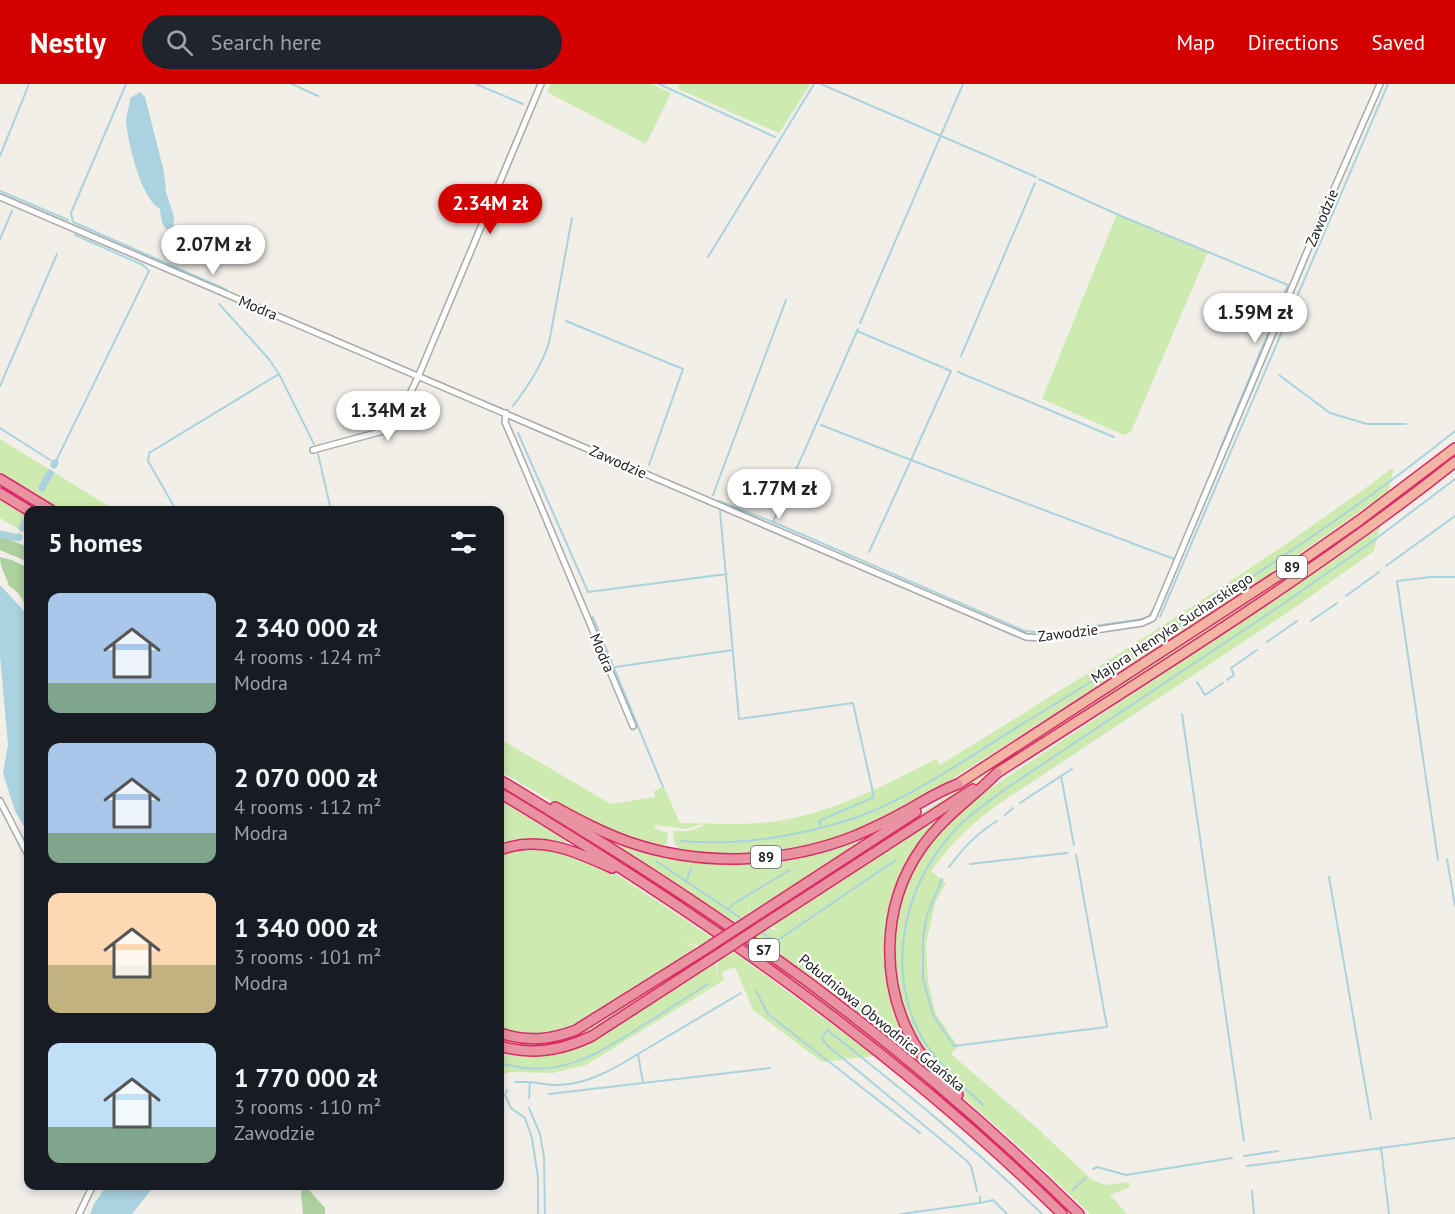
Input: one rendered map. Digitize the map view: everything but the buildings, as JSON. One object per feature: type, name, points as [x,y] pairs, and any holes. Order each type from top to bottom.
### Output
[{"type":"highway","name":"Majora Henryka Sucharskiego","points":[[958,784],[1307,557],[1455,448]]},
{"type":"highway","name":"Majora Henryka Sucharskiego","points":[[997,773],[1287,585],[1366,530],[1455,462]]},
{"type":"highway","points":[[0,479],[44,506]]},
{"type":"highway","points":[[0,493],[24,508]]},
{"type":"highway","name":"89","points":[[504,1047],[537,1052],[562,1048],[579,1042],[606,1027],[997,773]]},
{"type":"highway","name":"89","points":[[991,1132],[980,1115],[942,1080],[926,1061],[908,1032],[894,990],[890,946],[892,921],[899,891],[921,848],[943,820],[978,792],[997,773]]},
{"type":"highway","name":"Południowa Obwodnica Gdańska","points":[[504,783],[671,886],[776,959],[894,1049],[991,1132],[1078,1214]]},
{"type":"highway","name":"89","points":[[519,792],[541,799],[598,830],[630,842],[680,854],[736,859],[792,854],[832,844],[881,824],[940,790],[958,784]]},
{"type":"highway","name":"89","points":[[504,1035],[535,1040],[560,1036],[576,1030],[704,950],[958,784]]},
{"type":"highway","name":"Południowa Obwodnica Gdańska","points":[[504,795],[632,875],[739,946],[861,1037],[969,1127],[1062,1214]]},
{"type":"highway","points":[[504,849],[519,845],[546,845],[572,850],[632,875]]},
{"type":"street","points":[[313,450],[387,430],[397,421],[418,377],[541,84]]},
{"type":"street","name":"Zawodzie","points":[[418,377],[506,413],[759,525],[1026,637],[1042,638],[1149,621],[1155,615],[1380,84]]},
{"type":"street","name":"Modra","points":[[0,197],[418,377]]},
{"type":"street","name":"Modra","points":[[506,413],[505,422],[508,430],[633,726]]},
{"type":"street","points":[[0,801],[24,847]]},
{"type":"street","points":[[80,1214],[91,1190]]},
{"type":"green space","points":[[551,84],[652,84],[671,93],[646,144],[547,92]]},
{"type":"green space","points":[[680,84],[810,85],[779,133],[678,89]]},
{"type":"green space","points":[[1117,214],[1208,252],[1131,432],[1124,435],[1042,399]]},
{"type":"green space","points":[[0,439],[109,506],[56,506],[0,472]]},
{"type":"green space","points":[[1394,467],[1388,492],[1249,589],[918,801],[875,824],[846,836],[776,852],[704,853],[679,850],[674,842],[673,831],[689,831],[703,824],[685,829],[655,825],[654,828],[668,833],[667,843],[660,847],[577,815],[504,773],[504,741],[611,804],[655,797],[654,791],[664,787],[680,823],[759,823],[805,815],[828,808],[850,800],[936,759],[940,765],[1227,584]]},
{"type":"green space","points":[[0,500],[24,515],[24,533],[0,518]]},
{"type":"green space","points":[[1385,506],[1384,512],[1270,591],[768,917],[766,914],[1268,588]]},
{"type":"green space","points":[[1380,527],[1374,551],[1290,611],[997,805],[961,835],[931,871],[946,883],[935,903],[926,944],[928,982],[936,1014],[958,1046],[951,1054],[1036,1127],[1091,1179],[1105,1185],[1129,1182],[1130,1187],[1110,1195],[1127,1214],[1090,1214],[955,1089],[929,1060],[914,1035],[903,1008],[896,980],[894,951],[896,923],[903,895],[914,868],[933,837],[971,801],[1288,591]]},
{"type":"green space","points":[[0,536],[24,545],[24,560],[0,550]]},
{"type":"green space","points":[[0,557],[24,566],[24,603],[19,594],[9,586]]},
{"type":"green space","points":[[504,786],[589,839],[763,955],[877,1040],[935,1088],[1074,1214],[1068,1214],[911,1074],[829,1008],[744,945],[623,865],[504,791]]},
{"type":"green space","points":[[504,802],[568,843],[534,838],[504,843]]},
{"type":"green space","points":[[956,804],[901,879],[888,973],[927,1066],[925,1068],[870,1022],[779,954],[603,836],[650,851],[768,860],[880,828],[762,907],[749,913],[750,901],[748,913],[769,928],[782,932],[771,926]]},
{"type":"green space","points":[[521,848],[557,849],[599,864],[735,953],[875,1056],[822,1062],[753,1010],[735,967],[722,972],[724,980],[586,1065],[553,1073],[504,1074],[504,1051],[532,1055],[552,1053],[584,1044],[706,966],[708,968],[716,962],[717,976],[718,960],[697,945],[682,942],[697,947],[687,954],[685,951],[687,956],[576,1026],[554,1033],[527,1035],[504,1030],[504,853]]},
{"type":"green space","points":[[700,957],[701,960],[616,1015],[569,1040],[537,1046],[504,1042],[504,1039],[537,1043],[553,1041],[583,1031]]},
{"type":"green space","points":[[302,1190],[309,1190],[325,1208],[325,1214],[303,1214]]},
{"type":"water","points":[[140,92],[145,97],[164,172],[166,192],[174,217],[173,229],[170,231],[163,225],[160,209],[153,203],[141,183],[129,143],[126,122],[130,98]]},
{"type":"water","points":[[0,585],[24,611],[24,826],[15,811],[3,773],[8,745],[0,656]]},
{"type":"water","points":[[104,1190],[151,1190],[132,1214],[90,1214]]},
{"type":"waterway","points":[[0,156],[29,84]]},
{"type":"waterway","points":[[126,84],[71,213],[73,222],[227,290]]},
{"type":"waterway","points":[[292,84],[318,96]]},
{"type":"waterway","points":[[476,84],[523,104]]},
{"type":"waterway","points":[[659,84],[775,137]]},
{"type":"waterway","points":[[708,257],[814,84]]},
{"type":"waterway","points":[[821,84],[1036,177]]},
{"type":"waterway","points":[[860,323],[963,84]]},
{"type":"waterway","points":[[1160,617],[1388,84]]},
{"type":"waterway","points":[[1039,179],[1121,216],[1288,285],[1219,452]]},
{"type":"waterway","points":[[961,356],[1035,183]]},
{"type":"waterway","points":[[0,191],[68,220]]},
{"type":"waterway","points":[[0,239],[12,211]]},
{"type":"waterway","points":[[513,406],[534,376],[549,343],[572,218]]},
{"type":"waterway","points":[[0,428],[55,463],[149,271],[143,265],[75,235]]},
{"type":"waterway","points":[[0,386],[57,254]]},
{"type":"waterway","points":[[713,495],[786,300]]},
{"type":"waterway","points":[[219,304],[268,358],[279,374],[314,444]]},
{"type":"waterway","points":[[566,321],[683,369],[649,465]]},
{"type":"waterway","points":[[719,501],[773,522],[858,329]]},
{"type":"waterway","points":[[821,425],[911,460],[951,371],[857,331]]},
{"type":"waterway","points":[[958,372],[1114,437]]},
{"type":"waterway","points":[[174,506],[148,461],[149,453],[279,374]]},
{"type":"waterway","points":[[1279,375],[1330,413],[1367,424],[1406,424]]},
{"type":"waterway","points":[[681,841],[747,841],[791,835],[855,818],[923,786],[1104,673],[1282,557],[1399,475],[1455,431]]},
{"type":"waterway","points":[[518,433],[588,592],[727,574]]},
{"type":"waterway","points":[[318,454],[330,506]]},
{"type":"waterway","points":[[869,552],[911,460],[1174,559]]},
{"type":"waterway","points":[[42,488],[50,473]]},
{"type":"waterway","points":[[984,1106],[946,1069],[922,1038],[908,1002],[903,977],[903,952],[912,902],[921,879],[949,837],[960,824],[1001,792],[1277,608],[1369,544],[1455,479]]},
{"type":"waterway","points":[[720,511],[739,719],[853,703],[874,797],[819,821],[821,828]]},
{"type":"waterway","points":[[1386,566],[1455,516]]},
{"type":"waterway","points":[[773,522],[1025,631],[1046,633],[1142,619],[1149,616],[1153,610]]},
{"type":"waterway","points":[[22,528],[24,524]]},
{"type":"waterway","points":[[0,534],[19,537]]},
{"type":"waterway","points":[[1346,596],[1379,572]]},
{"type":"waterway","points":[[1438,860],[1397,581],[1455,577]]},
{"type":"waterway","points":[[1311,621],[1337,603]]},
{"type":"waterway","points":[[593,617],[663,787]]},
{"type":"waterway","points":[[1267,642],[1297,621]]},
{"type":"waterway","points":[[615,667],[733,650]]},
{"type":"waterway","points":[[1227,680],[1234,675],[1231,668],[1257,650]]},
{"type":"waterway","points":[[1197,682],[1205,695],[1223,683]]},
{"type":"waterway","points":[[1182,714],[1244,1141]]},
{"type":"waterway","points":[[1072,769],[1061,776],[1074,845]]},
{"type":"waterway","points":[[1020,803],[1061,776]]},
{"type":"waterway","points":[[1005,815],[1013,808]]},
{"type":"waterway","points":[[949,867],[970,842],[997,821]]},
{"type":"waterway","points":[[970,864],[1067,853]]},
{"type":"waterway","points":[[942,879],[927,915],[923,937],[923,979],[933,1015],[954,1046],[1107,1027],[1076,855]]},
{"type":"waterway","points":[[1447,859],[1455,906]]},
{"type":"waterway","points":[[760,931],[775,942],[896,860]]},
{"type":"waterway","points":[[656,861],[745,921]]},
{"type":"waterway","points":[[687,880],[691,868]]},
{"type":"waterway","points":[[729,909],[733,904],[790,870]]},
{"type":"waterway","points":[[1329,877],[1371,1119]]},
{"type":"waterway","points":[[504,1064],[540,1069],[575,1062],[608,1047],[708,984]]},
{"type":"waterway","points":[[756,991],[768,1014],[920,1133]]},
{"type":"waterway","points":[[638,1054],[741,993]]},
{"type":"waterway","points":[[977,1191],[971,1166],[967,1161],[828,1046],[822,1039],[827,1030],[938,1119],[1042,1214]]},
{"type":"waterway","points":[[530,1082],[548,1085],[580,1082],[610,1070],[638,1054],[643,1083],[549,1094]]},
{"type":"waterway","points":[[643,1083],[770,1068]]},
{"type":"waterway","points":[[515,1082],[530,1082],[529,1098]]},
{"type":"waterway","points":[[507,1090],[505,1095],[511,1108],[525,1118],[532,1138],[538,1178],[538,1214]]},
{"type":"waterway","points":[[529,1108],[540,1134],[544,1157],[545,1214]]},
{"type":"waterway","points":[[1247,1166],[1455,1138]]},
{"type":"waterway","points":[[1381,1147],[1389,1214]]},
{"type":"waterway","points":[[1244,1156],[1278,1151]]},
{"type":"waterway","points":[[1093,1169],[1097,1167],[1126,1175],[1232,1158]]},
{"type":"waterway","points":[[1073,1190],[1085,1178]]},
{"type":"waterway","points":[[1252,1191],[1254,1214]]},
{"type":"waterway","points":[[980,1197],[980,1203],[993,1200],[1007,1214]]},
{"type":"waterway","points":[[901,1214],[980,1203]]}]
